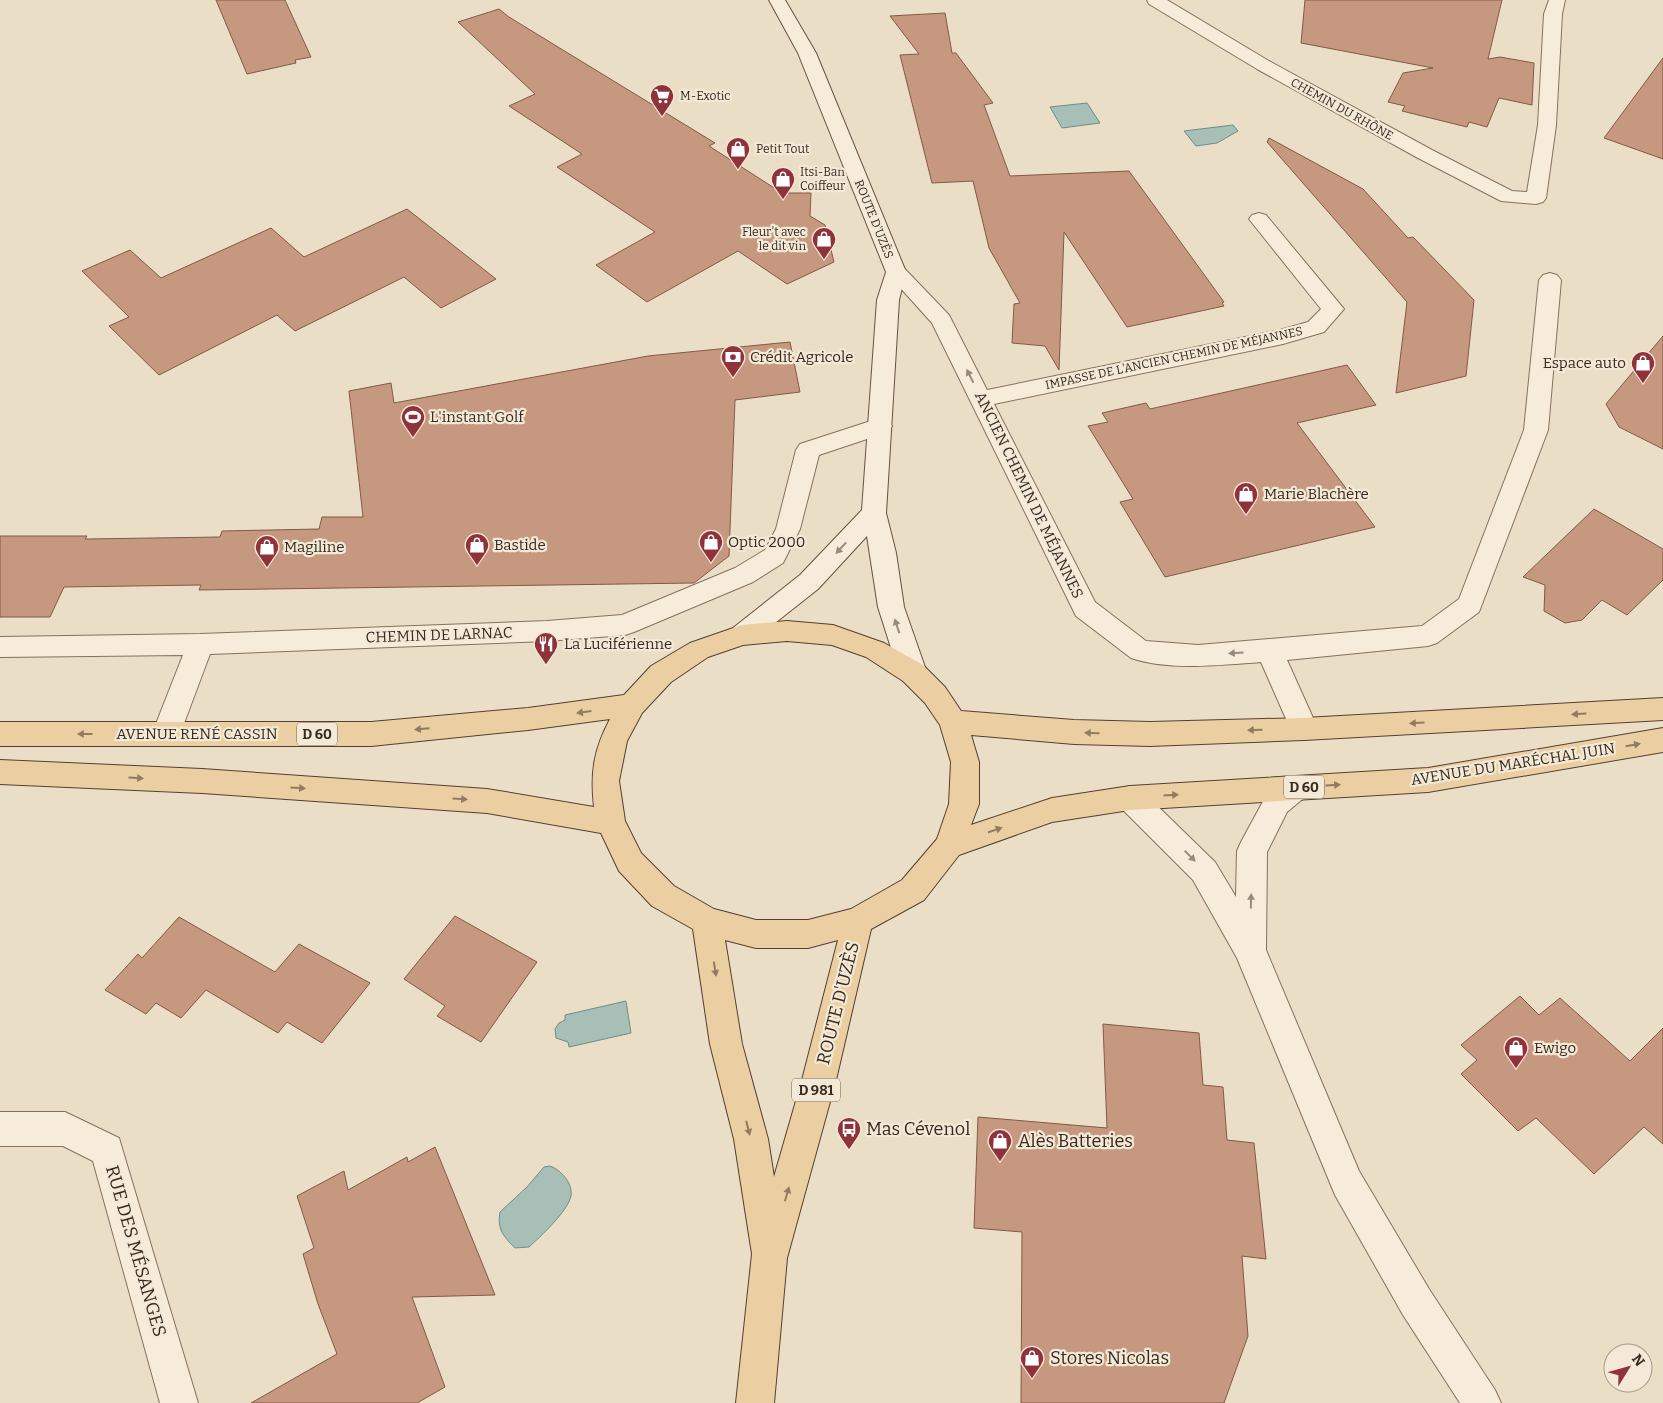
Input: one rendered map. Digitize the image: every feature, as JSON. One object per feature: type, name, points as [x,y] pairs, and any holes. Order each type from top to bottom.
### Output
[{"type":"main road","points":[[787,630],[833,635],[875,650],[913,673],[935,695],[952,722],[965,762],[964,804],[949,846],[912,890],[858,921],[808,934],[756,934],[707,921],[662,896],[630,862],[610,822],[605,781],[613,741],[632,705],[662,674],[699,650],[742,636],[787,630]]},
{"type":"main road","name":"AVENUE RENÉ CASSIN","points":[[0,734],[371,734],[528,719],[632,705]]},
{"type":"main road","points":[[952,722],[1074,732],[1150,734],[1304,729],[1663,709]]},
{"type":"main road","name":"AVENUE DU MARÉCHAL JUIN","points":[[949,846],[1052,810],[1130,798],[1428,780],[1663,740]]},
{"type":"main road","points":[[0,772],[202,781],[487,801],[610,822]]},
{"type":"main road","name":"ROUTE D'UZÈS","points":[[707,921],[726,1044],[751,1139],[769,1258]]},
{"type":"main road","name":"ROUTE D'UZÈS","points":[[755,1403],[769,1258],[819,1080],[858,921]]},
{"type":"street","name":"ROUTE D'UZÈS","points":[[777,0],[807,53],[896,272],[888,300],[874,513],[883,553],[891,607],[913,673]]},
{"type":"street","name":"CHEMIN DU RHÔNE","points":[[1156,0],[1263,65],[1425,154],[1508,197],[1536,198],[1547,125],[1556,0]]},
{"type":"street","name":"IMPASSE DE L'ANCIEN CHEMIN DE MÉJANNES","points":[[982,399],[1283,337],[1316,326],[1333,309],[1259,219]]},
{"type":"street","name":"ANCIEN CHEMIN DE MÉJANNES","points":[[896,272],[941,320],[1085,609],[1140,652],[1198,656],[1428,636],[1470,605],[1536,430],[1550,280]]},
{"type":"street","name":"CHEMIN DE LARNAC","points":[[0,647],[200,644],[547,631],[625,625],[744,575],[774,556],[788,529],[808,450],[880,426]]},
{"type":"street","points":[[742,636],[809,582],[874,513]]},
{"type":"street","points":[[166,734],[200,644]]},
{"type":"street","points":[[1270,651],[1304,729]]},
{"type":"street","points":[[1250,950],[1252,851],[1277,803],[1295,788]]},
{"type":"street","points":[[1130,798],[1204,871],[1250,950],[1347,1183],[1416,1302],[1482,1403]]},
{"type":"street","name":"RUE DES MÉSANGES","points":[[0,1129],[65,1129],[107,1150],[179,1403]]},
{"type":"water","points":[[1087,103],[1100,123],[1062,128],[1050,107]]},
{"type":"water","points":[[1233,125],[1238,131],[1217,143],[1196,146],[1184,131]]},
{"type":"water","points":[[626,1001],[631,1033],[569,1047],[568,1042],[556,1038],[555,1029],[559,1023],[565,1020],[565,1015]]},
{"type":"water","points":[[550,1166],[562,1174],[568,1182],[571,1191],[569,1202],[553,1223],[529,1247],[515,1248],[507,1240],[500,1228],[500,1212],[527,1187],[544,1167]]},
{"type":"building","points":[[216,0],[285,0],[311,57],[295,60],[296,63],[247,74]]},
{"type":"building","points":[[1305,0],[1502,0],[1488,59],[1500,57],[1534,63],[1532,105],[1499,98],[1487,127],[1469,122],[1467,127],[1402,111],[1405,106],[1388,102],[1403,73],[1433,68],[1301,43]]},
{"type":"building","points":[[499,9],[509,17],[715,143],[709,146],[782,193],[811,193],[810,216],[825,225],[834,262],[787,284],[738,251],[647,302],[596,265],[655,232],[557,167],[582,154],[509,106],[535,94],[458,22]]},
{"type":"building","points":[[945,13],[952,53],[956,53],[993,103],[984,105],[1010,176],[1129,171],[1224,302],[1222,303],[1224,306],[1127,327],[1064,232],[1059,370],[1045,346],[1012,343],[1014,304],[1020,303],[989,248],[973,181],[932,183],[900,55],[919,54],[890,16]]},
{"type":"building","points":[[1663,58],[1663,159],[1604,138]]},
{"type":"building","points":[[1269,138],[1363,189],[1408,238],[1413,237],[1474,300],[1466,376],[1396,393],[1407,302],[1267,142]]},
{"type":"building","points":[[407,209],[496,279],[441,308],[404,277],[295,331],[277,315],[159,375],[109,326],[129,317],[82,271],[130,250],[161,278],[271,228],[304,257]]},
{"type":"building","name":"Espace auto","points":[[1663,336],[1663,449],[1619,427],[1606,404]]},
{"type":"building","points":[[790,342],[800,392],[735,400],[729,556],[694,583],[199,590],[201,585],[64,587],[50,617],[0,617],[0,536],[87,536],[85,539],[220,537],[222,531],[319,529],[322,517],[363,517],[349,391],[391,383],[394,403],[648,356]]},
{"type":"building","points":[[1347,365],[1376,405],[1297,423],[1375,527],[1165,577],[1120,502],[1133,499],[1088,426],[1108,422],[1102,413],[1146,403],[1150,409]]},
{"type":"building","points":[[1594,509],[1663,549],[1663,580],[1627,615],[1602,600],[1582,620],[1565,623],[1544,611],[1545,585],[1523,577]]},
{"type":"building","points":[[455,916],[537,962],[481,1042],[437,1016],[445,1006],[404,979]]},
{"type":"building","points":[[179,917],[275,972],[299,944],[370,983],[322,1043],[287,1022],[278,1033],[206,990],[181,1018],[156,1003],[146,1014],[105,990],[138,954],[142,958]]},
{"type":"building","points":[[1520,996],[1539,1015],[1560,998],[1630,1061],[1663,1028],[1663,1144],[1644,1127],[1594,1174],[1536,1118],[1518,1131],[1461,1074],[1477,1060],[1461,1045]]},
{"type":"building","points":[[1103,1024],[1199,1033],[1203,1085],[1223,1087],[1227,1140],[1254,1143],[1266,1259],[1242,1256],[1248,1336],[1224,1403],[1021,1403],[1022,1232],[974,1228],[978,1117],[1107,1128]]},
{"type":"building","points":[[435,1147],[495,1295],[412,1297],[445,1387],[417,1403],[251,1403],[337,1354],[318,1304],[303,1254],[314,1248],[297,1196],[344,1171],[348,1190],[407,1157],[408,1162]]},
{"type":"place","name":"M-Exotic","points":[[662,117]]},
{"type":"place","name":"Petit Tout","points":[[738,170]]},
{"type":"place","name":"Itsi-Ban Coiffeur","points":[[783,200]]},
{"type":"place","name":"Fleur't avec le dit vin","points":[[824,260]]},
{"type":"place","name":"Crédit Agricole","points":[[733,378]]},
{"type":"place","name":"Espace auto","points":[[1643,384]]},
{"type":"place","name":"L'instant Golf","points":[[413,438]]},
{"type":"place","name":"Marie Blachère","points":[[1246,515]]},
{"type":"place","name":"Optic 2000","points":[[711,563]]},
{"type":"place","name":"Bastide","points":[[477,566]]},
{"type":"place","name":"Magiline","points":[[267,568]]},
{"type":"place","name":"La Luciférienne","points":[[546,665]]},
{"type":"place","name":"Ewigo","points":[[1516,1069]]},
{"type":"place","name":"Mas Cévenol","points":[[849,1150]]},
{"type":"place","name":"Alès Batteries","points":[[1000,1162]]},
{"type":"place","name":"Stores Nicolas","points":[[1032,1379]]}]
